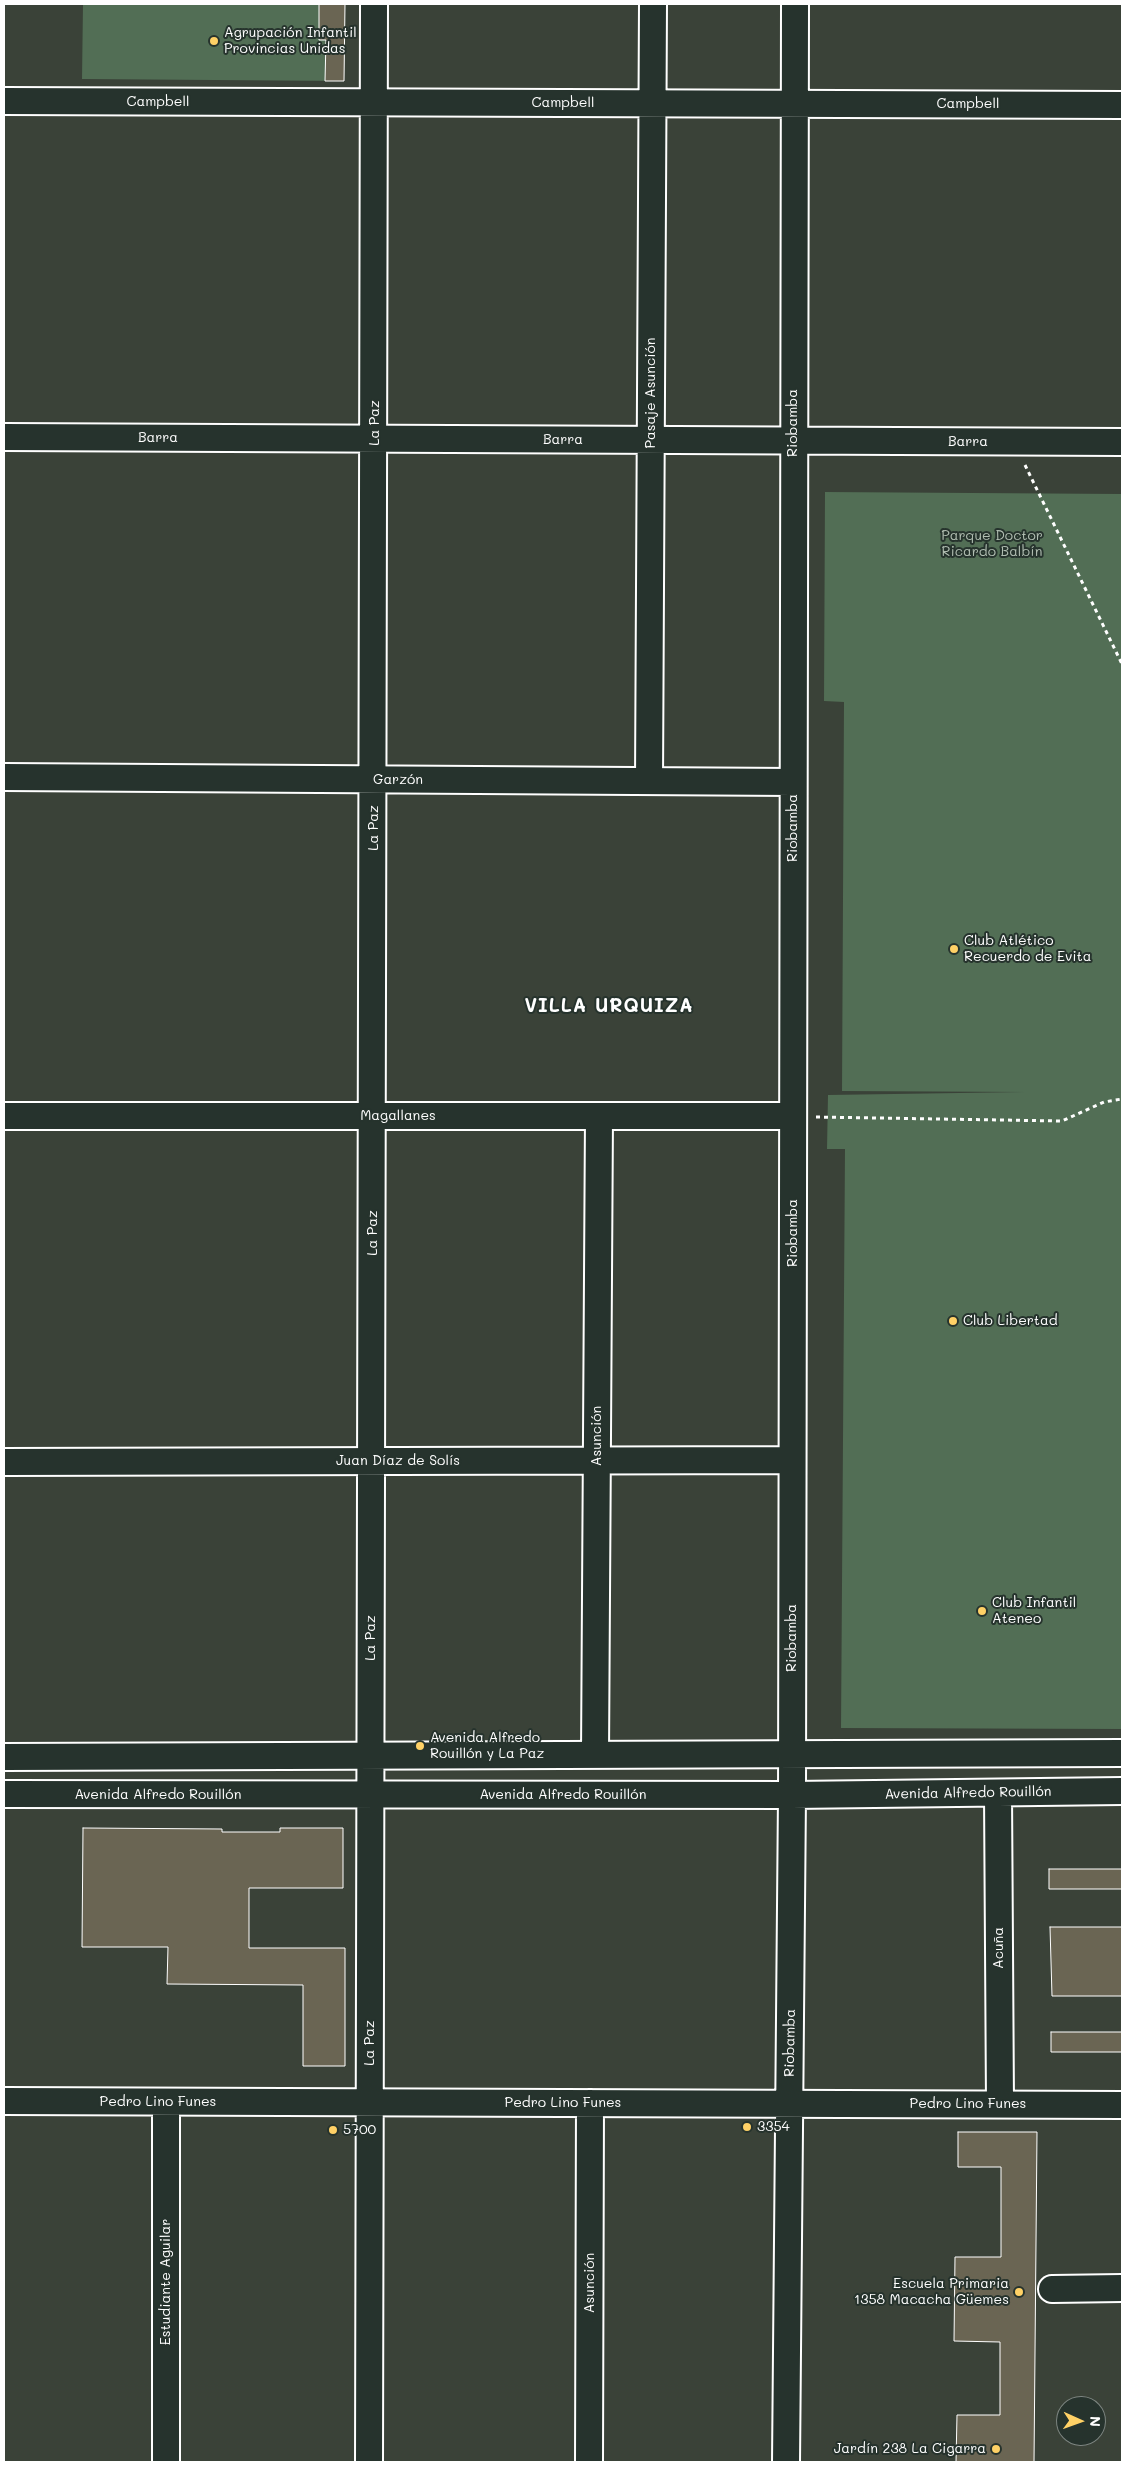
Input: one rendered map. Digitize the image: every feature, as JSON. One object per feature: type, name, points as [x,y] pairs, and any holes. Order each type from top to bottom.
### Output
[{"type":"street","name":"La Paz","points":[[369,2462],[375,439],[374,4]]},
{"type":"street","name":"Pasaje Asunción","points":[[649,781],[653,4]]},
{"type":"street","name":"Riobamba","points":[[786,2462],[792,1775],[795,4]]},
{"type":"street","name":"Campbell","points":[[4,101],[1122,105]]},
{"type":"street","name":"Barra","points":[[4,438],[1122,442]]},
{"type":"street","name":"Garzón","points":[[4,777],[793,782]]},
{"type":"street","name":"Magallanes","points":[[4,1116],[793,1116]]},
{"type":"street","name":"Asunción","points":[[595,1755],[599,1116]]},
{"type":"street","name":"Juan Díaz de Solís","points":[[4,1462],[792,1460]]},
{"type":"street","name":"Avenida Alfredo Rouillón","points":[[4,1794],[371,1795],[792,1775],[1122,1753]]},
{"type":"street","name":"Avenida Alfredo Rouillón","points":[[4,1757],[595,1755],[998,1793],[1122,1791]]},
{"type":"street","name":"Acuña","points":[[998,1793],[1000,2104]]},
{"type":"street","name":"Pedro Lino Funes","points":[[4,2101],[1122,2105]]},
{"type":"street","name":"Estudiante Aguilar","points":[[166,2102],[166,2462]]},
{"type":"street","name":"Asunción","points":[[589,2462],[590,2103]]},
{"type":"street","points":[[1052,2289],[1122,2288]]},
{"type":"path","points":[[1014,442],[1122,664]]},
{"type":"path","points":[[793,1116],[1062,1121],[1104,1102],[1122,1099]]},
{"type":"green space","name":"Agrupación Infantil Provincias Unidas","points":[[83,4],[345,4],[344,81],[82,79]]},
{"type":"green space","name":"Parque Doctor Ricardo Balbín","points":[[825,492],[1122,494],[1122,1729],[841,1728],[845,1149],[827,1149],[828,1095],[1024,1092],[842,1091],[844,702],[824,701]]},
{"type":"building","points":[[319,4],[345,4],[344,81],[325,81],[326,40],[319,40]]},
{"type":"building","points":[[83,1828],[222,1829],[222,1832],[280,1832],[280,1828],[343,1828],[343,1888],[249,1888],[249,1948],[345,1948],[345,2066],[303,2066],[303,1985],[167,1984],[168,1947],[82,1947]]},
{"type":"building","points":[[1049,1869],[1122,1869],[1122,1889],[1049,1889]]},
{"type":"building","points":[[1050,1927],[1122,1927],[1122,1996],[1052,1996]]},
{"type":"building","points":[[1051,2032],[1122,2032],[1122,2052],[1051,2052]]},
{"type":"building","points":[[958,2132],[1037,2132],[1034,2462],[956,2462],[957,2415],[1000,2415],[1000,2342],[954,2341],[955,2257],[1001,2257],[1001,2167],[958,2167]]},
{"type":"place","name":"Agrupación Infantil Provincias Unidas","points":[[214,41]]},
{"type":"place","name":"Club Atlético Recuerdo de Evita","points":[[954,949]]},
{"type":"place","name":"Club Libertad","points":[[953,1321]]},
{"type":"place","name":"Club Infantil Ateneo","points":[[982,1611]]},
{"type":"place","name":"Avenida Alfredo Rouillón y La Paz","points":[[420,1746]]},
{"type":"place","name":"3354","points":[[747,2127]]},
{"type":"place","name":"5700","points":[[333,2130]]},
{"type":"place","name":"Escuela Primaria 1358 Macacha Güemes","points":[[1019,2292]]},
{"type":"place","name":"Jardín 238 La Cigarra","points":[[996,2449]]},
{"type":"district","name":"VILLA URQUIZA","points":[[609,1006]]}]
